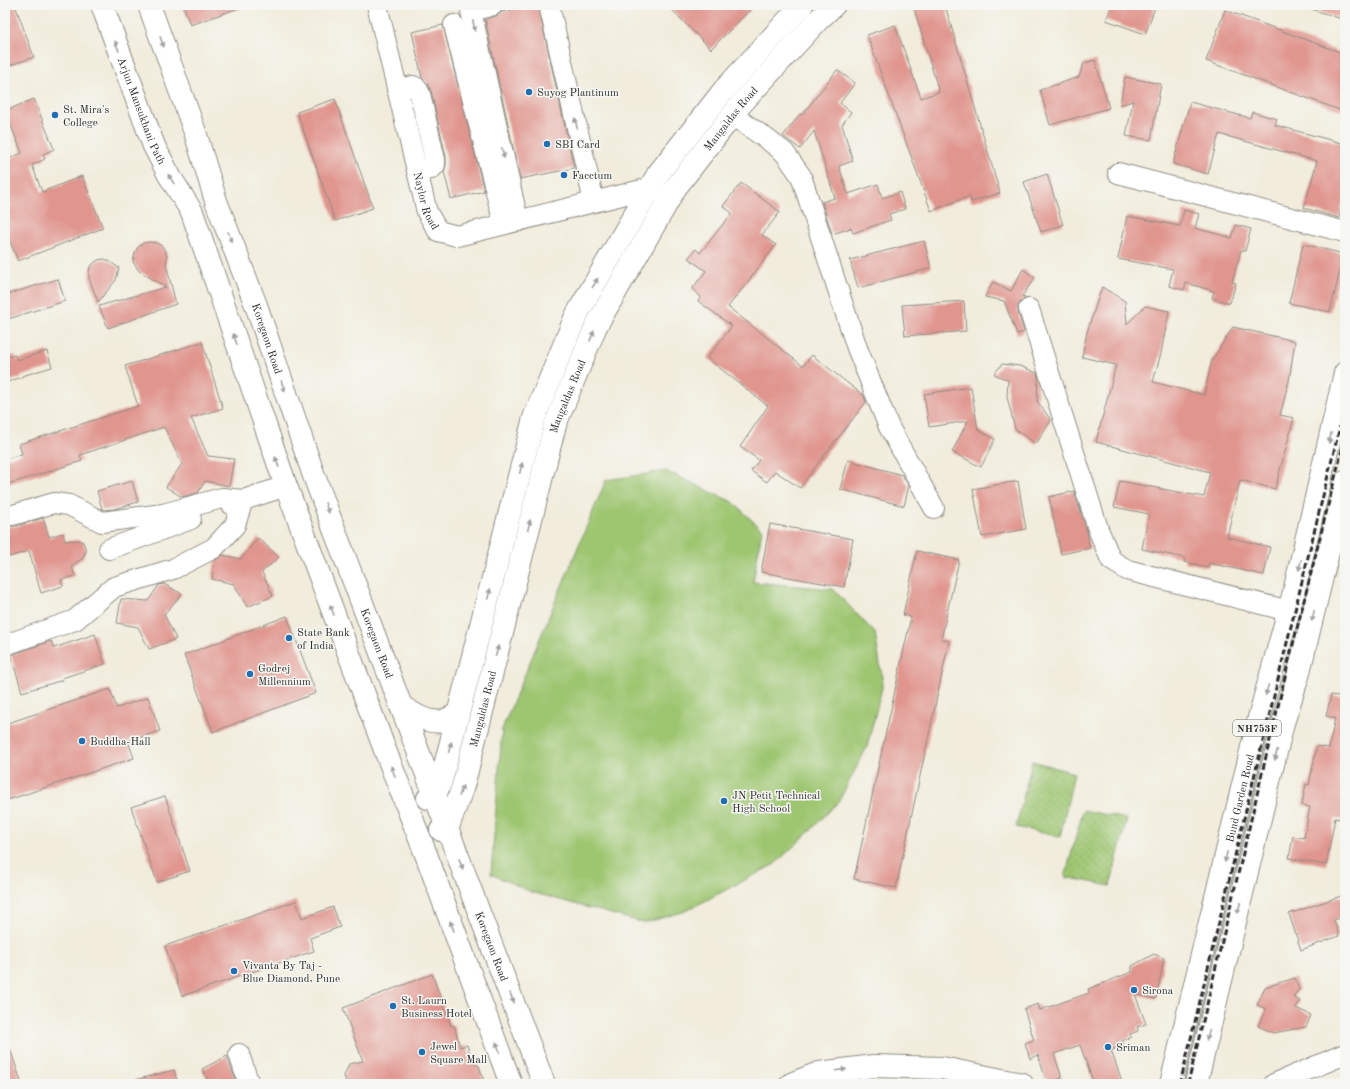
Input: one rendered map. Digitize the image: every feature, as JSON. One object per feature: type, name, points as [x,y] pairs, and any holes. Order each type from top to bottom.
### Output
[{"type":"main road","name":"Arjun Mansukhani Path","points":[[102,5],[154,146],[169,176],[192,212],[286,486]]},
{"type":"main road","name":"Koregaon Road","points":[[149,5],[195,132],[216,201],[256,305],[314,476],[544,1084]]},
{"type":"main road","name":"Mangaldas Road","points":[[435,795],[441,781],[534,418],[576,316],[658,174],[724,90],[802,5]]},
{"type":"main road","name":"Mangaldas Road","points":[[448,827],[463,786],[555,425],[596,326],[676,187],[732,116],[818,20],[834,5]]},
{"type":"main road","name":"Bund Garden Road","points":[[1171,1084],[1259,718],[1289,611],[1345,373]]},
{"type":"main road","name":"NH753F","points":[[1196,1084],[1283,723],[1298,676],[1345,482]]},
{"type":"main road","points":[[286,486],[511,1084]]},
{"type":"main road","points":[[401,706],[414,715],[427,720],[443,721],[458,714]]},
{"type":"main road","points":[[407,808],[435,795]]},
{"type":"main road","points":[[419,838],[448,827]]},
{"type":"main road","points":[[791,1084],[819,1073],[874,1066],[942,1068],[1022,1084]]},
{"type":"street","name":"Naylor Road","points":[[377,5],[427,212],[438,231],[457,236],[650,188]]},
{"type":"street","points":[[493,5],[471,11],[511,222]]},
{"type":"street","points":[[549,5],[594,202]]},
{"type":"street","points":[[454,25],[511,222]]},
{"type":"street","points":[[732,116],[784,152],[801,176],[857,348],[889,427],[934,508]]},
{"type":"street","points":[[1118,173],[1345,232]]},
{"type":"street","points":[[650,188],[669,199]]},
{"type":"street","points":[[1029,309],[1098,530],[1111,560],[1127,570],[1289,611]]},
{"type":"street","points":[[109,549],[286,486]]},
{"type":"street","points":[[13,515],[54,503],[69,505],[102,522],[163,514],[222,498],[244,500]]},
{"type":"street","points":[[5,645],[76,620],[114,587],[173,570],[214,548],[235,525],[244,500]]},
{"type":"street","points":[[239,1054],[249,1084]]},
{"type":"street","points":[[1274,1084],[1345,1054]]},
{"type":"green space","name":"JN Petit Technical High School","points":[[666,471],[733,502],[762,530],[753,582],[833,589],[875,633],[883,684],[867,747],[839,801],[810,831],[775,864],[683,912],[644,923],[531,892],[491,874],[502,729],[606,480]]},
{"type":"green space","points":[[1032,761],[1074,773],[1060,837],[1016,827]]},
{"type":"green space","points":[[1083,810],[1127,819],[1110,886],[1065,877]]},
{"type":"building","points":[[5,5],[15,5],[34,57],[5,67]]},
{"type":"building","points":[[183,5],[242,5],[242,7],[190,25]]},
{"type":"building","name":"Suyog Plantinum","points":[[538,5],[574,168],[520,179],[485,19],[496,16],[502,12]]},
{"type":"building","points":[[667,5],[755,5],[711,49]]},
{"type":"building","points":[[913,5],[945,5],[1000,193],[971,202],[970,196],[931,211],[867,35],[895,25],[921,98],[939,92]]},
{"type":"building","points":[[1112,5],[1156,5],[1145,34],[1106,20]]},
{"type":"building","points":[[1306,5],[1345,5],[1345,20],[1305,7]]},
{"type":"building","points":[[1225,10],[1345,54],[1345,112],[1206,61]]},
{"type":"building","points":[[443,25],[484,191],[451,199],[444,172],[446,157],[431,91],[427,83],[422,78],[412,32]]},
{"type":"building","points":[[1095,60],[1109,108],[1050,125],[1040,90],[1079,77],[1084,63]]},
{"type":"building","points":[[837,70],[855,83],[840,103],[851,112],[842,125],[853,161],[839,166],[848,194],[878,184],[882,198],[900,192],[905,209],[889,214],[891,220],[853,233],[851,228],[832,234],[822,202],[835,198],[814,131],[800,149],[783,136],[800,114],[802,115]]},
{"type":"building","points":[[1125,77],[1161,84],[1151,140],[1126,136],[1133,101],[1120,105]]},
{"type":"building","points":[[34,99],[54,149],[43,154],[45,159],[32,165],[42,192],[82,176],[103,228],[18,261],[5,229],[5,160],[22,153],[5,111]]},
{"type":"building","points":[[335,99],[373,208],[335,221],[297,112]]},
{"type":"building","points":[[1190,102],[1250,118],[1252,112],[1277,119],[1275,125],[1345,144],[1345,195],[1339,218],[1304,208],[1317,161],[1219,134],[1208,174],[1173,164]]},
{"type":"building","points":[[1047,174],[1063,225],[1041,232],[1024,182]]},
{"type":"building","points":[[741,183],[780,212],[762,235],[776,245],[728,307],[803,366],[812,355],[864,396],[866,402],[800,488],[775,471],[767,482],[751,471],[759,460],[740,447],[768,406],[707,358],[732,326],[698,301],[701,297],[692,289],[706,271],[688,258],[696,249],[700,253],[732,213],[723,206]]},
{"type":"building","points":[[1184,210],[1199,214],[1195,228],[1232,238],[1236,225],[1251,229],[1245,251],[1241,250],[1232,282],[1236,283],[1230,303],[1212,298],[1214,291],[1186,283],[1184,290],[1169,286],[1173,269],[1118,259],[1127,216],[1180,226]]},
{"type":"building","points":[[924,241],[931,268],[858,288],[850,260]]},
{"type":"building","points":[[150,242],[162,246],[166,252],[166,264],[176,304],[108,328],[99,306],[166,287],[139,271],[133,262],[138,247],[143,243]]},
{"type":"building","points":[[1303,244],[1344,254],[1330,312],[1289,303]]},
{"type":"building","points":[[104,259],[119,268],[116,280],[98,302],[89,278],[89,272],[90,267],[94,263],[98,260]]},
{"type":"building","points":[[1023,269],[1035,278],[1022,296],[1027,298],[1021,301],[1018,306],[1018,312],[1024,332],[1017,334],[1004,301],[985,297],[993,282],[1011,291]]},
{"type":"building","points":[[58,279],[65,301],[5,320],[5,295]]},
{"type":"building","points":[[1102,287],[1125,301],[1127,324],[1145,306],[1169,311],[1161,353],[1153,382],[1204,395],[1212,360],[1233,327],[1295,341],[1289,381],[1280,415],[1294,418],[1275,489],[1240,480],[1227,537],[1270,547],[1264,575],[1209,563],[1208,567],[1184,562],[1185,558],[1142,549],[1149,514],[1114,507],[1120,481],[1204,497],[1210,472],[1096,442],[1116,365],[1082,357],[1087,332]]},
{"type":"building","points":[[964,301],[966,331],[905,336],[902,305]]},
{"type":"building","points":[[202,342],[223,408],[191,418],[208,456],[234,459],[229,486],[205,481],[198,493],[182,497],[166,487],[182,464],[164,427],[80,455],[82,461],[5,485],[5,459],[22,454],[19,444],[138,406],[125,366]]},
{"type":"building","points":[[47,351],[52,367],[5,383],[5,358],[15,355],[17,360]]},
{"type":"building","points":[[1002,364],[1020,366],[1037,373],[1037,401],[1051,420],[1036,444],[1015,429],[1007,397],[1008,380],[994,374]]},
{"type":"building","points":[[971,387],[978,430],[995,439],[981,467],[952,452],[968,421],[929,427],[924,394]]},
{"type":"building","points":[[848,460],[902,475],[909,486],[904,506],[840,489]]},
{"type":"building","points":[[132,481],[138,502],[114,509],[102,509],[97,491]]},
{"type":"building","points":[[1018,481],[1026,529],[982,537],[973,489]]},
{"type":"building","points":[[1074,491],[1087,532],[1090,548],[1061,554],[1049,497]]},
{"type":"building","points":[[43,518],[49,537],[63,533],[65,541],[79,540],[83,542],[86,550],[83,558],[72,566],[75,576],[61,580],[63,586],[41,593],[29,551],[5,558],[5,526],[16,526]]},
{"type":"building","points":[[770,524],[853,539],[844,587],[761,572]]},
{"type":"building","points":[[258,538],[279,557],[262,572],[273,596],[247,607],[234,584],[212,579],[215,560],[223,555],[241,559]]},
{"type":"building","points":[[917,551],[959,560],[941,639],[949,641],[896,888],[854,879],[911,617],[903,615]]},
{"type":"building","points":[[164,584],[182,594],[164,614],[176,639],[149,649],[138,627],[117,623],[121,599],[148,601],[159,585]]},
{"type":"building","name":"Godrej Millennium","points":[[287,616],[316,693],[213,732],[184,655]]},
{"type":"building","points":[[95,634],[105,664],[62,678],[63,680],[22,692],[11,655],[51,641],[54,648]]},
{"type":"building","points":[[110,689],[117,708],[148,697],[160,731],[128,741],[134,758],[5,801],[5,724]]},
{"type":"building","points":[[1331,695],[1345,697],[1345,820],[1335,818],[1326,865],[1289,858],[1293,836],[1304,838],[1310,807],[1302,805],[1306,784],[1309,785],[1317,746],[1329,748],[1335,718],[1326,716]]},
{"type":"building","points":[[165,796],[190,871],[157,882],[131,807]]},
{"type":"building","points":[[1341,896],[1345,906],[1345,916],[1334,920],[1339,936],[1301,950],[1289,914]]},
{"type":"building","points":[[296,901],[302,918],[333,907],[340,927],[310,938],[314,951],[182,996],[165,946]]},
{"type":"building","points":[[1154,954],[1164,958],[1156,999],[1135,994],[1146,1024],[1137,1027],[1138,1031],[1130,1034],[1131,1037],[1122,1041],[1124,1045],[1111,1050],[1123,1084],[1094,1084],[1080,1045],[1054,1054],[1062,1078],[1047,1083],[1038,1055],[1030,1059],[1025,1043],[1034,1040],[1024,1009],[1038,1004],[1040,1010],[1089,993],[1088,989],[1132,972],[1132,966]]},
{"type":"building","points":[[432,974],[451,1026],[454,1025],[460,1047],[467,1045],[472,1062],[479,1066],[485,1084],[347,1084],[344,1076],[349,1064],[363,1061],[343,1008]]},
{"type":"building","points":[[1295,978],[1299,989],[1293,997],[1300,1001],[1296,1008],[1311,1015],[1306,1027],[1273,1033],[1258,1026],[1266,1009],[1257,1005],[1265,987]]},
{"type":"building","points":[[5,1040],[7,1040],[22,1084],[5,1084]]},
{"type":"building","points":[[227,1056],[237,1084],[210,1084],[202,1069]]},
{"type":"building","points":[[174,1070],[178,1084],[135,1084],[135,1080]]},
{"type":"railway","points":[[1180,1084],[1345,406]]},
{"type":"railway","points":[[1188,1084],[1289,660],[1345,438]]},
{"type":"place","name":"Suyog Plantinum","points":[[529,92]]},
{"type":"place","name":"St. Mira's College","points":[[55,115]]},
{"type":"place","name":"SBI Card","points":[[547,144]]},
{"type":"place","name":"Facctum","points":[[564,175]]},
{"type":"place","name":"State Bank of India","points":[[289,638]]},
{"type":"place","name":"Godrej Millennium","points":[[250,674]]},
{"type":"place","name":"Buddha-Hall","points":[[82,741]]},
{"type":"place","name":"JN Petit Technical High School","points":[[724,801]]},
{"type":"place","name":"Vivanta By Taj - Blue Diamond, Pune","points":[[234,971]]},
{"type":"place","name":"Sirona","points":[[1134,990]]},
{"type":"place","name":"St. Laurn Business Hotel","points":[[393,1006]]},
{"type":"place","name":"Sriman","points":[[1108,1047]]},
{"type":"place","name":"Jewel Square Mall","points":[[422,1052]]}]
